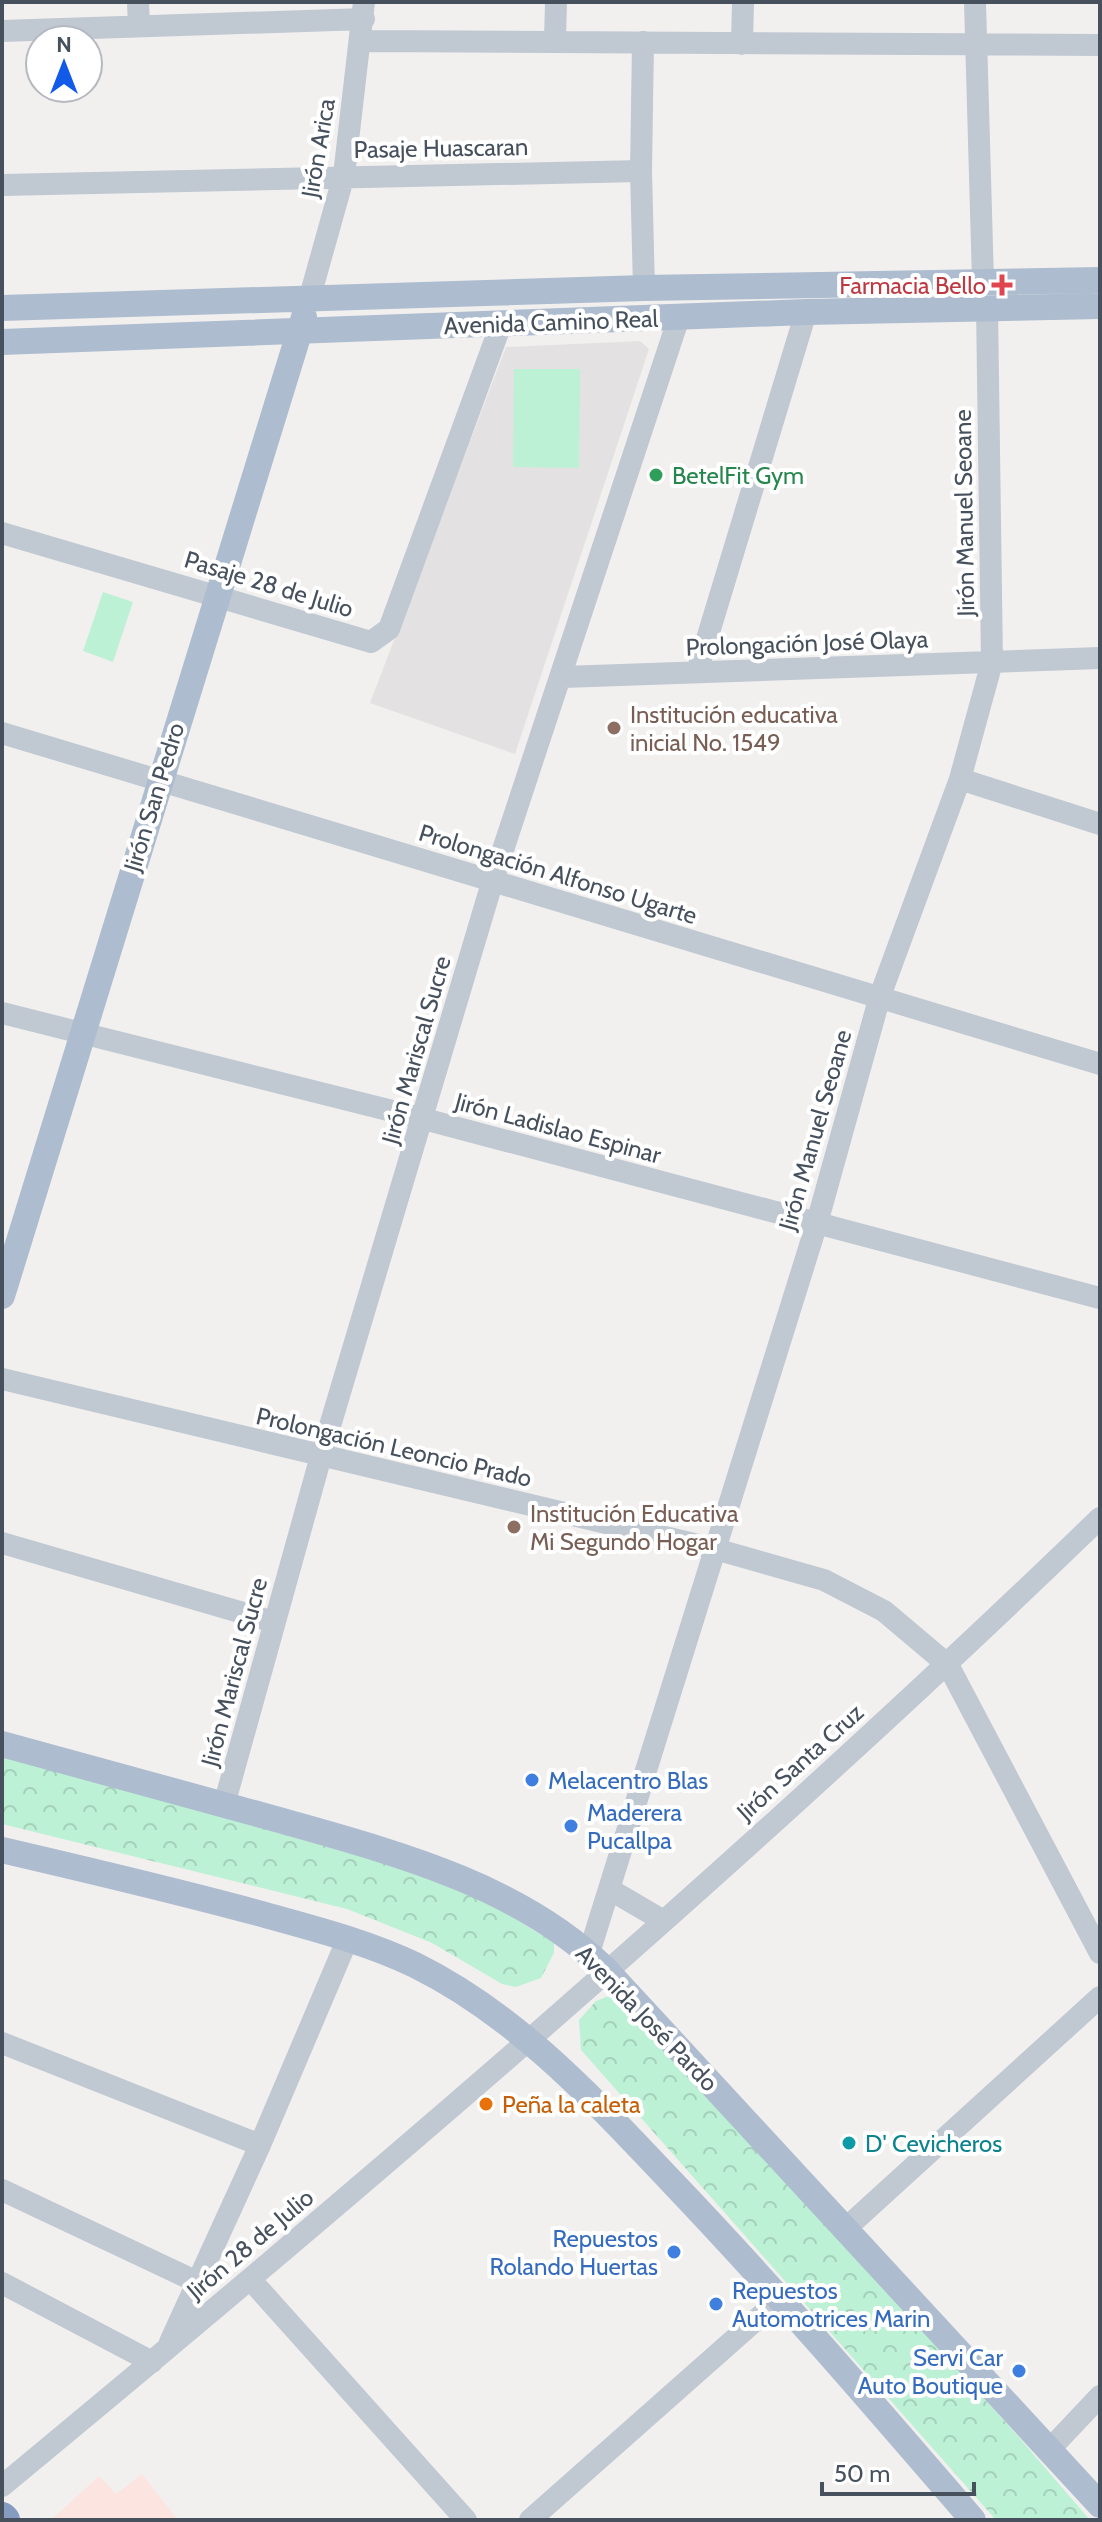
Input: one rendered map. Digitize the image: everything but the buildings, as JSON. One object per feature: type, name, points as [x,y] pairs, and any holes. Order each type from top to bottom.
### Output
[{"type":"main road","name":"Avenida Camino Real","points":[[2,342],[806,312],[1100,280]]},
{"type":"main road","name":"Avenida Camino Real","points":[[2,308],[644,288],[985,294],[1100,306]]},
{"type":"main road","name":"Jirón San Pedro","points":[[2,1296],[309,300]]},
{"type":"main road","name":"Avenida José Pardo","points":[[2,1744],[376,1848],[466,1881],[534,1914],[597,1962],[1100,2505]]},
{"type":"main road","points":[[2,1850],[196,1896],[348,1938],[415,1966],[485,2005],[529,2039],[587,2093],[782,2297],[973,2520]]},
{"type":"street","points":[[138,2],[139,26]]},
{"type":"street","points":[[555,41],[556,2]]},
{"type":"street","points":[[742,44],[743,2]]},
{"type":"street","name":"Jirón Manuel Seoane","points":[[597,1962],[609,1889],[817,1223],[880,996],[960,779],[992,662],[985,294],[975,2]]},
{"type":"street","points":[[2,31],[363,21],[555,41],[1100,45]]},
{"type":"street","name":"Jirón Arica","points":[[309,300],[344,175],[363,21]]},
{"type":"street","points":[[643,42],[641,171],[644,288]]},
{"type":"street","name":"Pasaje Huascaran","points":[[2,185],[344,175],[641,171]]},
{"type":"street","points":[[697,672],[806,312]]},
{"type":"street","name":"Jirón Mariscal Sucre","points":[[224,1805],[321,1456],[492,883],[563,677],[679,317]]},
{"type":"street","name":"Pasaje 28 de Julio","points":[[2,533],[371,642],[389,629],[501,324]]},
{"type":"street","name":"Prolongación José Olaya","points":[[563,677],[1100,658]]},
{"type":"street","name":"Prolongación Alfonso Ugarte","points":[[2,733],[1100,1064]]},
{"type":"street","points":[[960,779],[1100,824]]},
{"type":"street","name":"Jirón Ladislao Espinar","points":[[2,1013],[424,1119],[1100,1298]]},
{"type":"street","name":"Prolongación Leoncio Prado","points":[[2,1379],[715,1549],[824,1580],[884,1611],[948,1665],[1100,1953]]},
{"type":"street","name":"Jirón Santa Cruz","points":[[529,2039],[597,1962],[662,1920],[948,1665],[1100,1518]]},
{"type":"street","points":[[2,1543],[274,1622]]},
{"type":"street","points":[[609,1889],[662,1920]]},
{"type":"street","points":[[2,2283],[159,2356],[260,2145],[348,1938]]},
{"type":"street","points":[[844,2230],[1100,1997]]},
{"type":"street","name":"Jirón 28 de Julio","points":[[2,2486],[250,2279],[529,2039]]},
{"type":"street","points":[[2,2043],[260,2145]]},
{"type":"street","points":[[2,2190],[197,2282]]},
{"type":"street","points":[[250,2279],[466,2520]]},
{"type":"street","points":[[530,2520],[782,2297]]},
{"type":"street","points":[[1050,2449],[1100,2396]]},
{"type":"shaded area","points":[[640,341],[649,349],[515,754],[370,703],[506,347]]},
{"type":"shaded area","points":[[142,2474],[178,2520],[51,2520],[99,2476],[116,2494]]},
{"type":"green space","points":[[514,369],[580,369],[579,468],[513,467]]},
{"type":"green space","points":[[103,592],[133,602],[113,662],[83,651]]},
{"type":"green space","points":[[2,1754],[461,1885],[554,1943],[554,1953],[541,1978],[516,1987],[502,1984],[432,1943],[347,1909],[2,1824]]},
{"type":"green space","points":[[617,1997],[1009,2426],[1090,2520],[996,2520],[581,2050],[579,2020],[596,2001]]},
{"type":"place","name":"Farmacia Bello","points":[[1002,285]]},
{"type":"place","name":"BetelFit Gym","points":[[656,475]]},
{"type":"place","name":"Institución educativa inicial No. 1549","points":[[614,728]]},
{"type":"place","name":"Institución Educativa Mi Segundo Hogar","points":[[514,1527]]},
{"type":"place","name":"Melacentro Blas","points":[[532,1780]]},
{"type":"place","name":"Maderera Pucallpa","points":[[571,1826]]},
{"type":"place","name":"Peña la caleta","points":[[486,2104]]},
{"type":"place","name":"D' Cevicheros","points":[[849,2143]]},
{"type":"place","name":"Repuestos Rolando Huertas","points":[[674,2252]]},
{"type":"place","name":"Repuestos Automotrices Marin","points":[[716,2304]]},
{"type":"place","name":"Servi Car Auto Boutique","points":[[1019,2371]]}]
